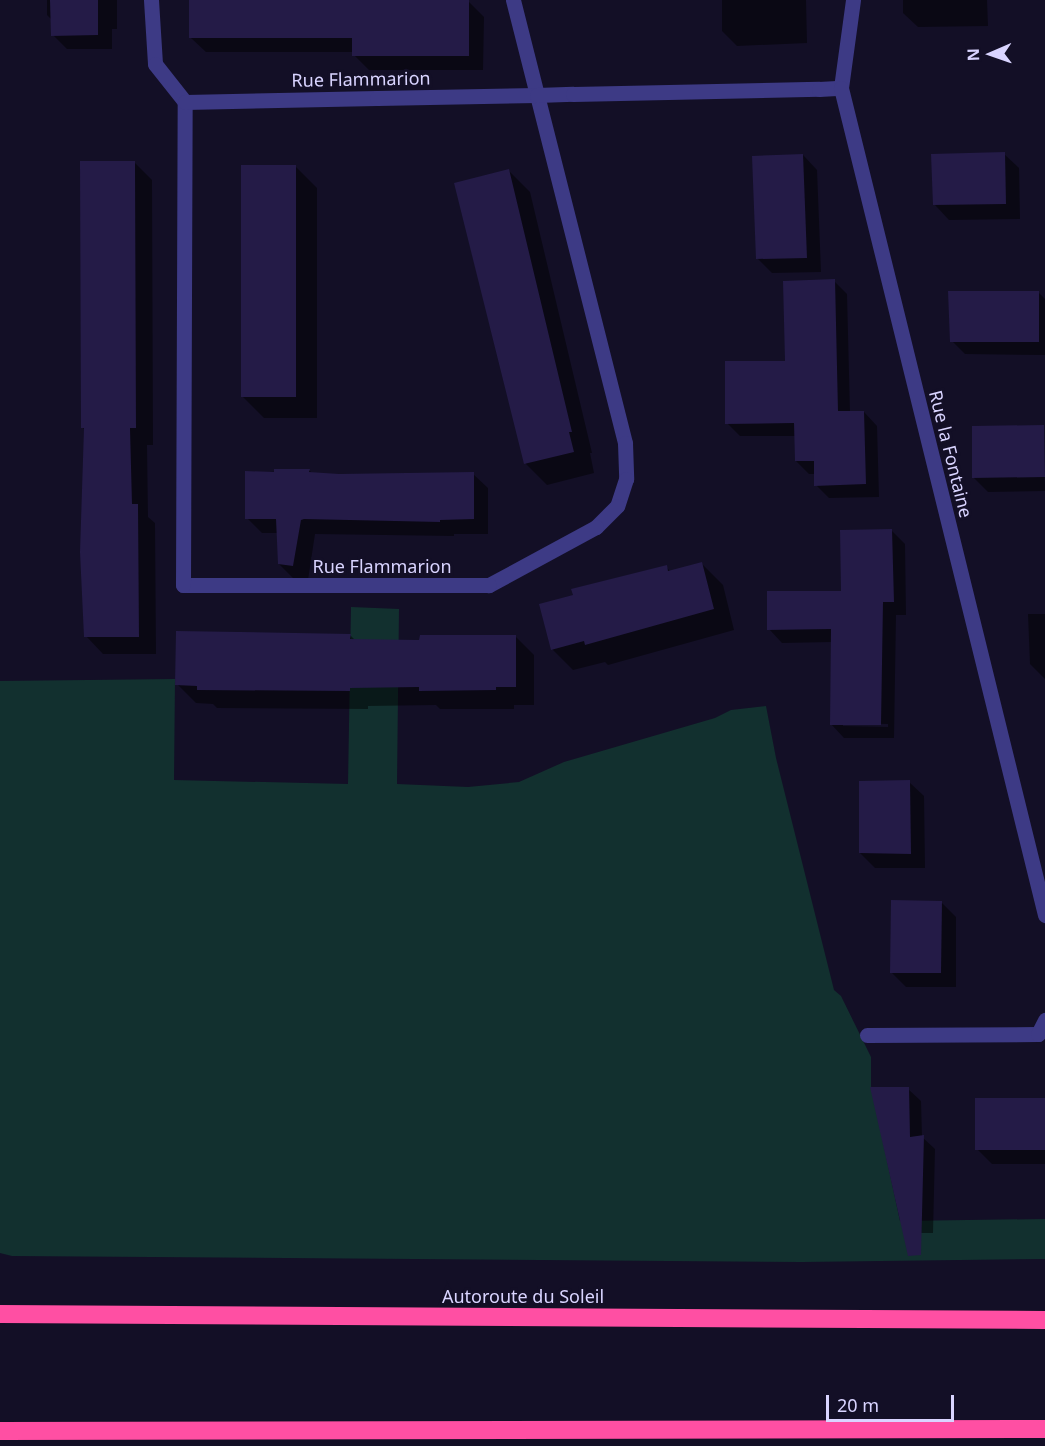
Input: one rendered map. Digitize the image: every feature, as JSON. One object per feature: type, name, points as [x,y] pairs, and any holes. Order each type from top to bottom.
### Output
[{"type":"highway","name":"Autoroute du Soleil","points":[[0,1314],[1045,1320]]},
{"type":"highway","points":[[0,1431],[1045,1429]]},
{"type":"street","points":[[151,0],[155,64],[185,102]]},
{"type":"street","points":[[513,0],[537,95]]},
{"type":"street","name":"Rue la Fontaine","points":[[853,0],[842,88],[1045,915]]},
{"type":"street","name":"Rue Flammarion","points":[[537,95],[624,443],[627,479],[617,506],[596,527],[489,585],[183,585],[185,102],[842,88]]},
{"type":"street","points":[[867,1035],[1038,1034],[1045,1020]]},
{"type":"green space","points":[[351,607],[399,609],[397,784],[468,787],[519,782],[564,762],[715,718],[731,710],[766,706],[776,758],[834,990],[841,996],[871,1057],[871,1086],[900,1221],[1045,1219],[1045,1259],[802,1262],[12,1256],[0,1253],[0,681],[175,679],[174,780],[348,784]]},
{"type":"building","points":[[50,0],[98,0],[98,35],[51,36]]},
{"type":"building","points":[[189,0],[469,0],[469,56],[352,56],[352,38],[189,38]]},
{"type":"building","points":[[1005,152],[1006,204],[933,205],[931,154]]},
{"type":"building","points":[[803,154],[807,258],[756,259],[752,156]]},
{"type":"building","points":[[80,161],[135,161],[136,428],[130,428],[132,504],[138,504],[139,637],[84,637],[80,552],[84,428],[81,428]]},
{"type":"building","points":[[241,165],[296,165],[296,397],[241,397]]},
{"type":"building","points":[[509,169],[572,432],[569,432],[574,452],[524,464],[454,183]]},
{"type":"building","points":[[835,279],[838,411],[864,411],[866,484],[814,486],[814,461],[795,461],[794,423],[725,424],[725,361],[785,361],[783,281]]},
{"type":"building","points":[[948,291],[1039,291],[1039,342],[950,342]]},
{"type":"building","points":[[1044,425],[1045,477],[972,478],[972,426]]},
{"type":"building","points":[[274,469],[310,469],[309,472],[339,474],[474,472],[474,519],[440,520],[440,522],[304,519],[301,520],[293,566],[278,564],[276,519],[245,519],[245,471],[274,472]]},
{"type":"building","points":[[892,529],[894,602],[883,602],[881,725],[830,725],[831,629],[767,630],[767,591],[841,591],[840,530]]},
{"type":"building","points":[[702,562],[714,609],[585,645],[584,641],[551,650],[539,604],[573,595],[571,589],[667,565],[668,571]]},
{"type":"building","points":[[176,631],[351,634],[350,639],[419,640],[420,635],[516,635],[516,687],[496,687],[496,690],[419,691],[419,687],[350,688],[350,691],[197,690],[197,686],[175,685]]},
{"type":"building","points":[[910,780],[911,854],[859,853],[859,781]]},
{"type":"building","points":[[891,900],[942,901],[941,973],[890,973]]},
{"type":"building","points":[[870,1087],[909,1087],[910,1137],[924,1135],[921,1255],[908,1256]]},
{"type":"building","points":[[975,1098],[1045,1098],[1045,1150],[975,1150]]}]
